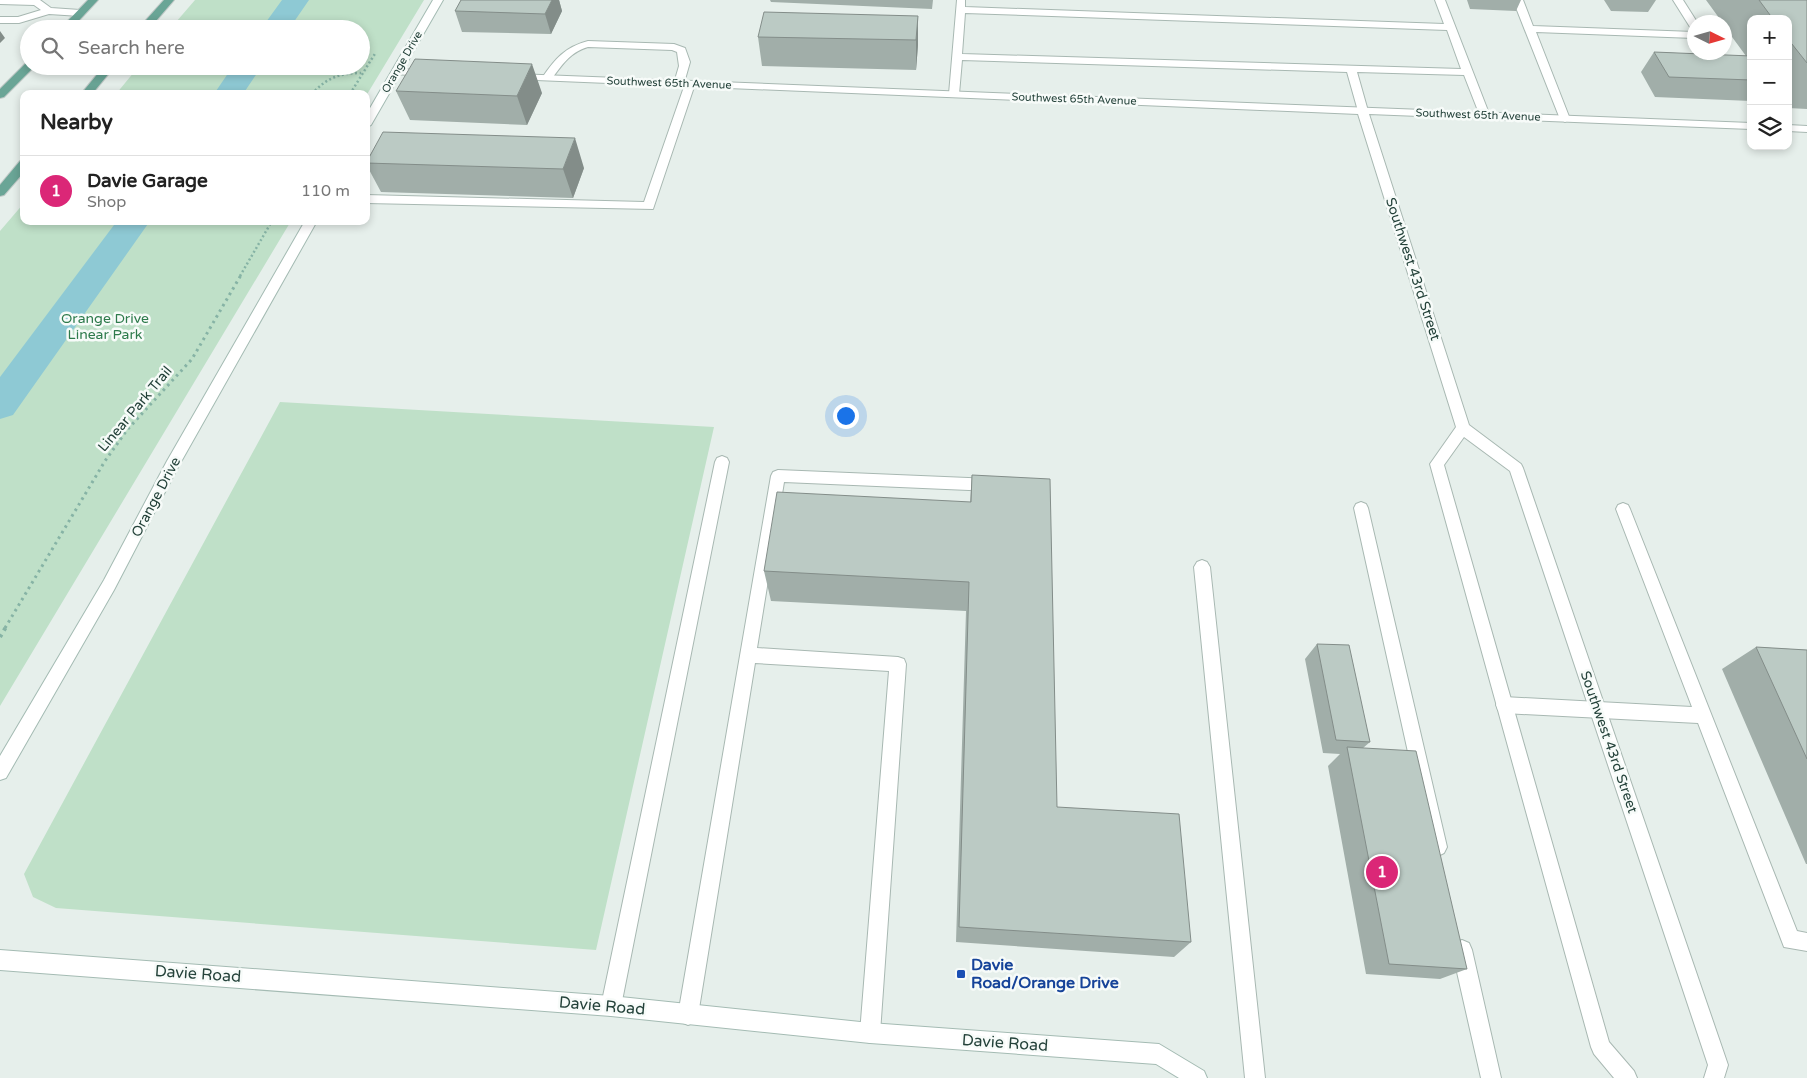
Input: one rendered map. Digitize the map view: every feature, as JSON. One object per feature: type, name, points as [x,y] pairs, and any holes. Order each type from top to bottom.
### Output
[{"type":"main road","points":[[73,20],[93,0]]},
{"type":"main road","points":[[151,20],[168,0]]},
{"type":"main road","points":[[0,95],[20,75]]},
{"type":"main road","points":[[89,90],[102,75]]},
{"type":"main road","points":[[0,192],[20,169]]},
{"type":"street","name":"Orange Drive","points":[[370,118],[438,0]]},
{"type":"street","points":[[1440,0],[1485,116]]},
{"type":"street","points":[[1518,0],[1565,119]]},
{"type":"street","points":[[1678,0],[1688,15]]},
{"type":"street","points":[[0,1],[36,2],[48,11]]},
{"type":"street","points":[[954,94],[961,5],[1450,27]]},
{"type":"street","points":[[0,20],[18,20],[48,11],[80,13]]},
{"type":"street","points":[[1529,29],[1687,35]]},
{"type":"street","points":[[370,199],[649,206],[685,83],[686,62],[681,50],[664,47],[588,44],[579,46],[562,57],[547,78]]},
{"type":"street","points":[[957,57],[1468,72]]},
{"type":"street","name":"Southwest 43rd Street","points":[[1351,68],[1464,428],[1516,468],[1718,1065],[1714,1078]]},
{"type":"street","points":[[397,72],[444,74]]},
{"type":"street","name":"Southwest 65th Avenue","points":[[509,76],[1747,126]]},
{"type":"street","points":[[1792,128],[1807,129]]},
{"type":"street","name":"Orange Drive","points":[[0,772],[109,585],[172,465],[309,225]]},
{"type":"street","points":[[1464,428],[1436,464],[1601,1047],[1627,1078]]},
{"type":"street","points":[[611,1006],[722,462]]},
{"type":"street","points":[[688,1015],[778,476],[1002,486]]},
{"type":"street","points":[[1361,508],[1442,863]]},
{"type":"street","points":[[1623,509],[1791,940],[1807,942]]},
{"type":"street","points":[[1202,567],[1255,1078]]},
{"type":"street","points":[[748,655],[898,664],[870,1033]]},
{"type":"street","points":[[1504,705],[1703,715]]},
{"type":"street","points":[[1457,930],[1491,1078]]},
{"type":"street","name":"Davie Road","points":[[0,960],[611,1006],[870,1033],[1159,1054],[1197,1078]]},
{"type":"path","points":[[316,90],[328,77],[335,75]]},
{"type":"path","name":"Linear Park Trail","points":[[0,637],[105,461],[127,430],[192,359],[270,225]]},
{"type":"green space","points":[[195,0],[424,0],[370,90],[119,90],[132,75],[370,75],[370,20],[178,20]]},
{"type":"green space","name":"Orange Drive Linear Park","points":[[20,208],[20,225],[289,225],[0,706],[0,231]]},
{"type":"green space","points":[[280,402],[714,427],[596,950],[56,908],[33,897],[24,874]]},
{"type":"building","points":[[461,0],[552,0],[545,14],[455,11]]},
{"type":"building","points":[[1759,0],[1807,0],[1807,63],[1792,44],[1792,15],[1770,15]]},
{"type":"building","points":[[764,12],[918,16],[916,40],[758,37]]},
{"type":"building","points":[[1654,52],[1687,53],[1687,60],[1732,60],[1732,55],[1747,56],[1747,80],[1669,77]]},
{"type":"building","points":[[415,59],[532,64],[517,96],[396,91]]},
{"type":"building","points":[[383,132],[575,138],[563,169],[370,163],[370,156]]},
{"type":"building","points":[[972,475],[1050,479],[1057,807],[1179,814],[1191,942],[959,927],[969,582],[764,571],[777,492],[971,502]]},
{"type":"building","points":[[1317,644],[1349,645],[1370,742],[1336,740]]},
{"type":"building","points":[[1756,647],[1807,650],[1807,759]]},
{"type":"building","points":[[1347,747],[1416,751],[1467,969],[1389,964]]},
{"type":"waterway","points":[[282,20],[296,0]]},
{"type":"waterway","points":[[231,90],[242,75]]},
{"type":"waterway","points":[[0,405],[131,225]]},
{"type":"place","name":"Davie Garage","points":[[1382,872]]},
{"type":"place","name":"Davie Road/Orange Drive","points":[[961,974]]}]
